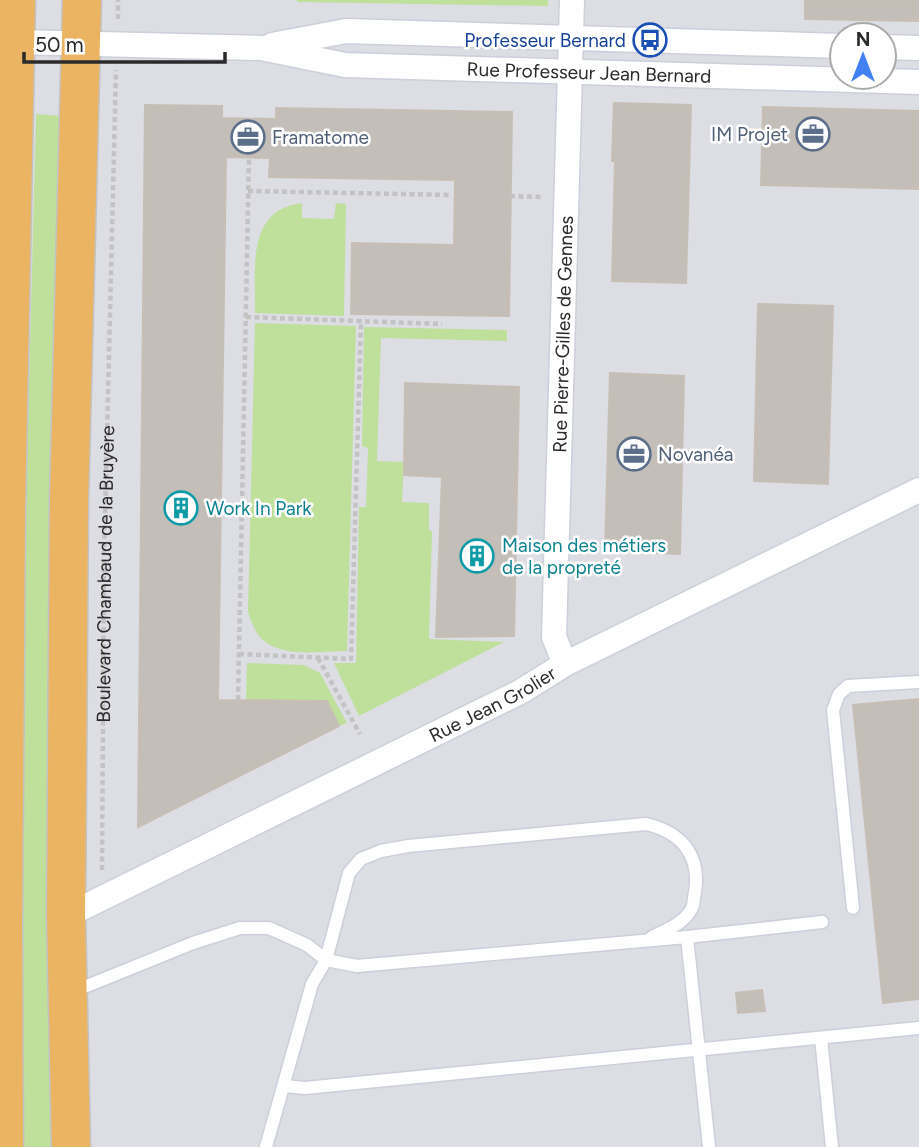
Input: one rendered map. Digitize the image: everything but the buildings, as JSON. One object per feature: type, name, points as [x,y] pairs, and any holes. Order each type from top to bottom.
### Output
[{"type":"main road","points":[[4,1147],[2,924],[6,513],[16,0]]},
{"type":"main road","name":"Boulevard Chambaud de la Bruyère","points":[[71,1147],[66,916],[69,500],[99,43],[82,0]]},
{"type":"street","name":"Rue Pierre-Gilles de Gennes","points":[[565,664],[554,637],[572,0]]},
{"type":"street","name":"Rue Professeur Jean Bernard","points":[[261,48],[346,31],[828,46]]},
{"type":"street","name":"Rue Professeur Jean Bernard","points":[[15,42],[261,48],[345,65],[919,82]]},
{"type":"street","points":[[898,47],[919,48]]},
{"type":"street","name":"Rue Jean Grolier","points":[[66,916],[520,692],[565,664],[919,490]]},
{"type":"lane","points":[[853,908],[834,710],[839,695],[848,687],[919,682]]},
{"type":"lane","points":[[266,1147],[312,984],[326,960],[349,873],[361,859],[381,851],[487,838],[646,824],[664,828],[682,841],[694,861],[696,884],[692,908],[676,925],[646,940]]},
{"type":"lane","points":[[67,994],[193,943],[240,928],[269,928],[307,945],[326,960],[357,966],[687,937],[822,922]]},
{"type":"lane","points":[[687,937],[709,1147]]},
{"type":"lane","points":[[284,1086],[305,1088],[919,1028]]},
{"type":"lane","points":[[821,1038],[832,1147]]},
{"type":"path","name":"Boulevard Chambaud de la Bruyère","points":[[101,899],[104,558],[99,43],[118,0]]},
{"type":"path","points":[[238,700],[249,157]]},
{"type":"path","points":[[248,191],[452,195]]},
{"type":"path","points":[[510,196],[542,197]]},
{"type":"path","points":[[246,317],[442,324]]},
{"type":"path","points":[[239,654],[351,659],[361,321]]},
{"type":"path","points":[[317,657],[360,734]]},
{"type":"shaded area","points":[[0,0],[919,0],[919,1147],[0,1147]]},
{"type":"green space","points":[[548,0],[548,6],[297,2]]},
{"type":"green space","points":[[36,114],[61,116],[46,864],[53,1147],[22,1147],[22,658]]},
{"type":"green space","points":[[302,203],[302,218],[334,219],[336,203],[346,204],[344,316],[255,313],[255,261],[262,230],[271,217],[284,208]]},
{"type":"green space","points":[[255,323],[356,326],[347,651],[301,652],[278,648],[260,637],[248,612]]},
{"type":"green space","points":[[364,327],[507,330],[507,341],[381,338],[377,461],[404,462],[402,502],[429,503],[429,530],[432,532],[429,639],[504,642],[359,716],[334,663],[356,663],[359,507],[366,507],[368,448],[362,446]]},
{"type":"green space","points":[[247,663],[304,665],[320,673],[347,723],[339,726],[327,701],[246,700]]},
{"type":"place","name":"Professeur Bernard","points":[[650,40]]},
{"type":"place","name":"IM Projet","points":[[813,134]]},
{"type":"place","name":"Framatome","points":[[248,137]]},
{"type":"place","name":"Novanéa","points":[[634,454]]},
{"type":"place","name":"Work In Park","points":[[181,508]]},
{"type":"place","name":"Maison des métiers de la propreté","points":[[477,556]]}]
